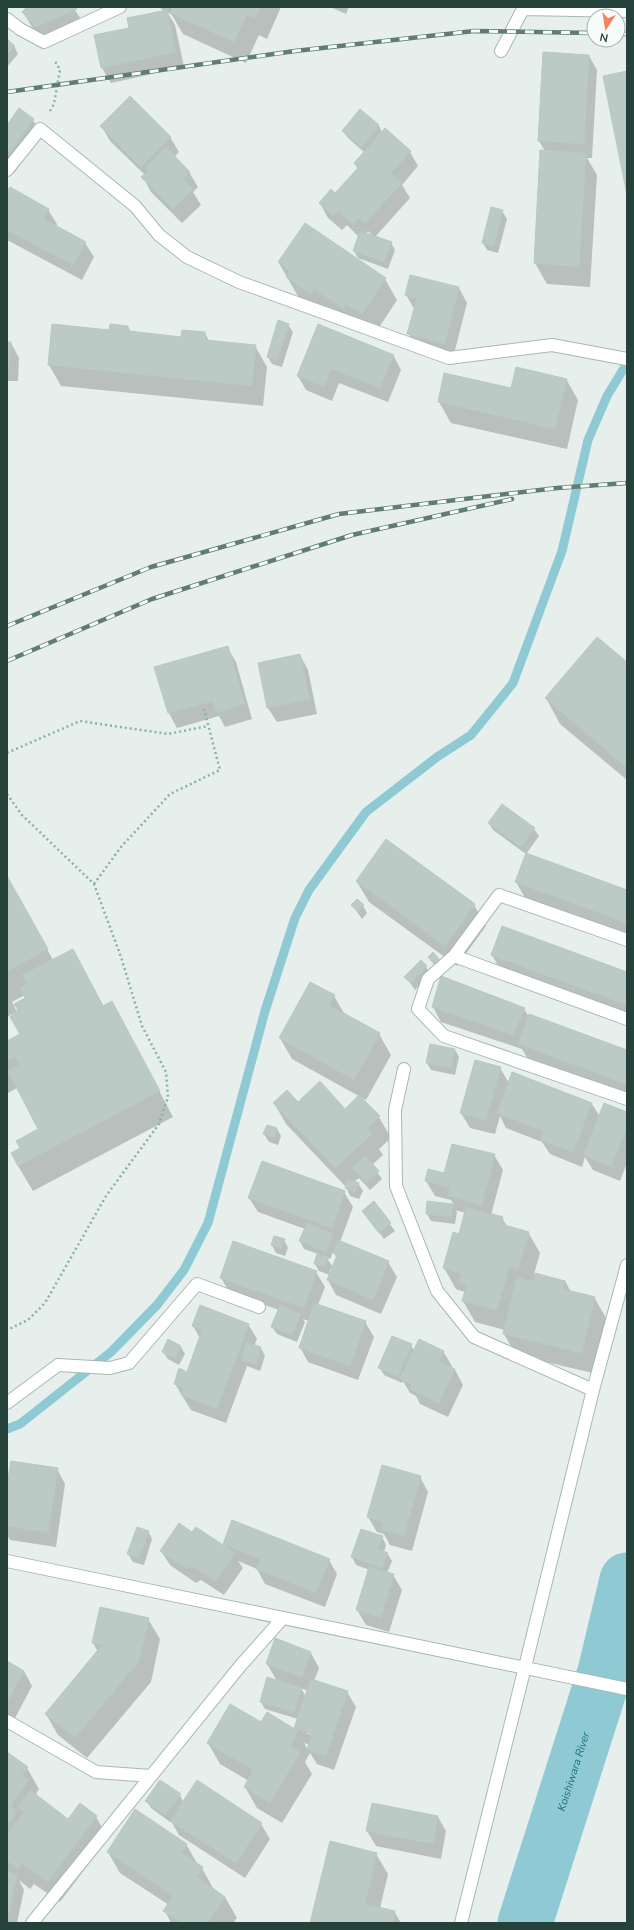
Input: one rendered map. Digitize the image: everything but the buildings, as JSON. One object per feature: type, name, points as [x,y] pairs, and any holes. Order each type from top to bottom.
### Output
[{"type":"street","points":[[7,18],[20,29],[44,42],[120,7]]},
{"type":"street","points":[[501,51],[523,9],[627,11]]},
{"type":"street","points":[[7,170],[40,128],[135,206],[159,235],[187,257],[239,282],[449,358],[552,346],[627,358]]},
{"type":"street","points":[[627,940],[499,895],[454,956],[428,979],[418,1009],[444,1036],[627,1099]]},
{"type":"street","points":[[454,956],[627,1019]]},
{"type":"street","points":[[404,1070],[395,1110],[396,1186],[437,1291],[474,1337],[593,1390]]},
{"type":"street","points":[[461,1923],[593,1390],[627,1265]]},
{"type":"street","points":[[7,1403],[58,1365],[110,1368],[129,1363],[197,1284],[259,1307]]},
{"type":"street","points":[[7,1561],[282,1619],[525,1667],[627,1689]]},
{"type":"street","points":[[32,1923],[241,1665],[282,1619]]},
{"type":"street","points":[[7,1721],[96,1772],[151,1776]]},
{"type":"path","points":[[40,128],[54,104],[60,70],[44,42]]},
{"type":"path","points":[[94,884],[121,847],[170,794],[220,770],[204,709]]},
{"type":"path","points":[[7,753],[80,721],[168,734],[208,726]]},
{"type":"path","points":[[7,794],[22,815],[94,884],[121,957],[142,1026],[166,1072],[168,1097],[159,1124],[106,1196],[45,1303],[28,1320],[7,1330]]},
{"type":"waterway","points":[[7,1429],[20,1424],[111,1352],[157,1305],[184,1270],[208,1223],[265,1011],[295,918],[309,890],[366,812],[437,757],[471,735],[513,683],[562,551],[588,440],[607,396],[627,363]]},
{"type":"waterway","name":"Koishiwara River","points":[[525,1923],[605,1672],[627,1580]]},
{"type":"railway","points":[[7,92],[295,51],[474,31],[586,33]]},
{"type":"railway","points":[[7,626],[151,567],[339,514],[557,488],[627,483]]},
{"type":"railway","points":[[7,661],[152,599],[352,535],[512,499]]}]
